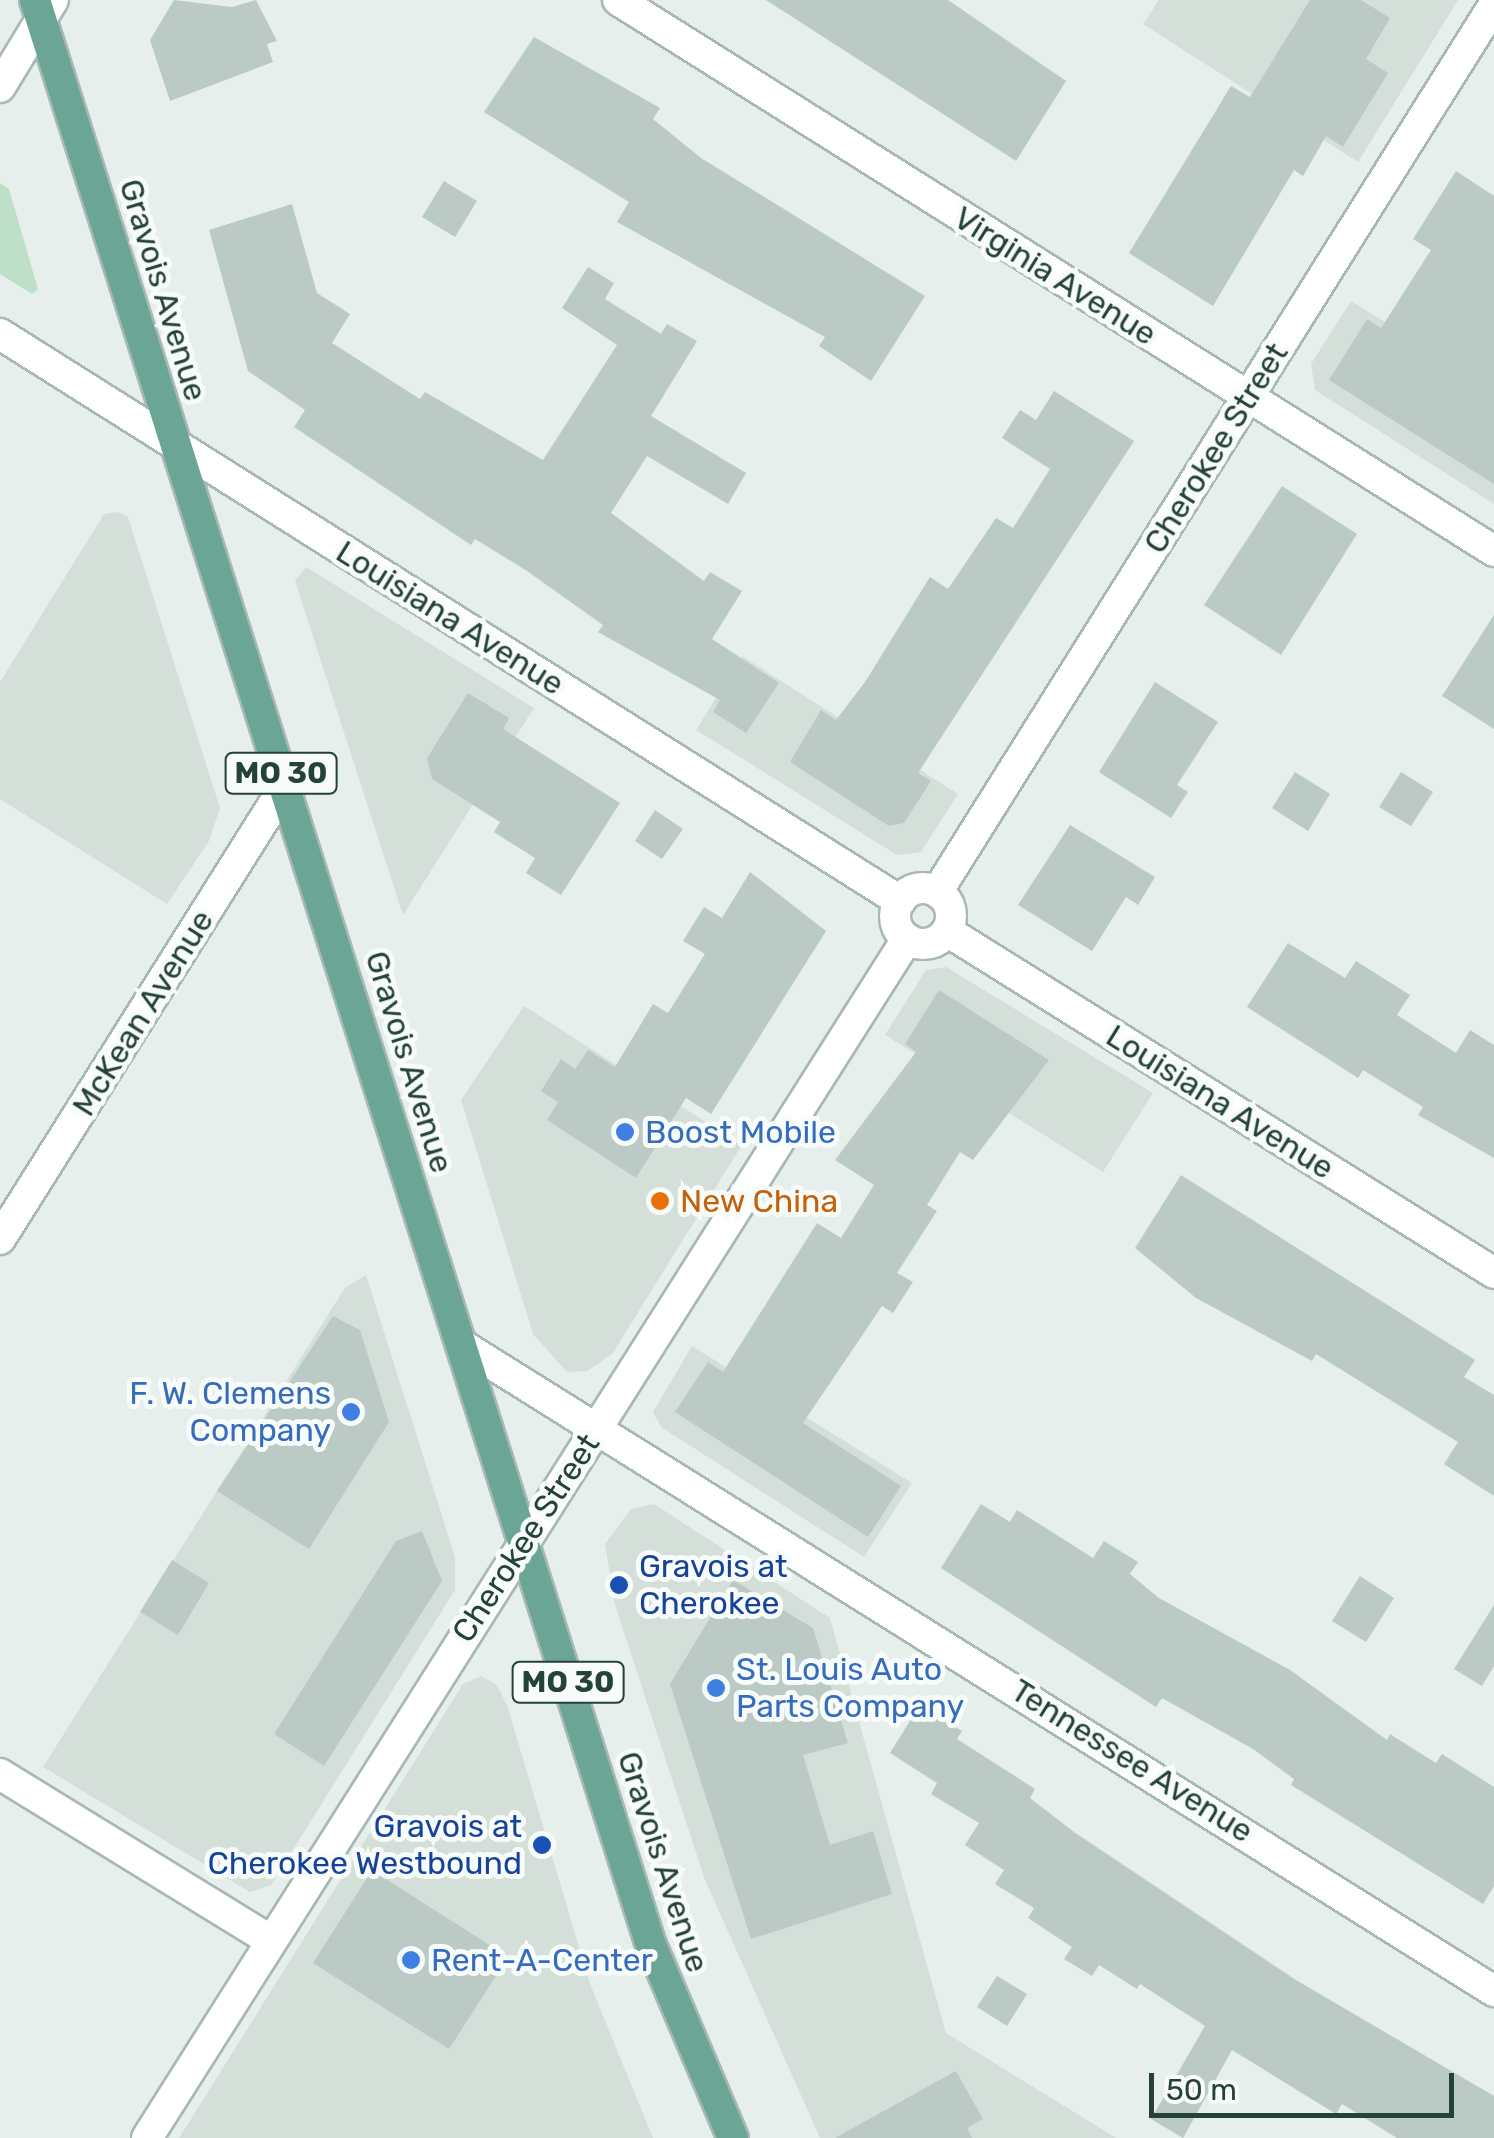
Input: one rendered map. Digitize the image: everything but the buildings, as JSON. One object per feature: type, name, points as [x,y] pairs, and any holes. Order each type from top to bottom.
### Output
[{"type":"main road","name":"Gravois Avenue","points":[[43,6],[174,444],[652,1945],[732,2138]]},
{"type":"street","name":"Virginia Avenue","points":[[618,0],[1494,551]]},
{"type":"street","name":"Cherokee Street","points":[[937,892],[1494,5]]},
{"type":"street","points":[[0,87],[43,6]]},
{"type":"street","name":"Louisiana Avenue","points":[[0,334],[900,901]]},
{"type":"street","name":"McKean Avenue","points":[[0,1239],[285,786]]},
{"type":"street","points":[[913,890],[937,892],[952,914],[947,931],[924,945],[907,939],[896,926],[900,901],[913,890]]},
{"type":"street","name":"Louisiana Avenue","points":[[947,931],[1494,1274]]},
{"type":"street","name":"Cherokee Street","points":[[147,2138],[907,939]]},
{"type":"street","name":"Tennessee Avenue","points":[[462,1344],[1494,1991]]},
{"type":"street","points":[[0,1774],[271,1941]]},
{"type":"shaded area","points":[[1159,0],[1458,0],[1358,162],[1143,24]]},
{"type":"shaded area","points":[[1351,301],[1494,390],[1494,504],[1315,390],[1311,364]]},
{"type":"shaded area","points":[[118,512],[128,517],[220,808],[209,841],[167,904],[0,799],[0,682],[104,514]]},
{"type":"shaded area","points":[[306,567],[534,708],[403,915],[295,581]]},
{"type":"shaded area","points":[[742,656],[958,794],[921,852],[897,855],[696,730]]},
{"type":"shaded area","points":[[946,967],[1153,1093],[1103,1172],[885,1035],[926,970]]},
{"type":"shaded area","points":[[524,1006],[742,1145],[612,1354],[587,1371],[567,1372],[533,1334],[461,1100]]},
{"type":"shaded area","points":[[366,1275],[455,1557],[455,1590],[271,1885],[250,1892],[43,1767],[345,1288]]},
{"type":"shaded area","points":[[692,1346],[912,1483],[864,1557],[661,1427],[653,1412]]},
{"type":"shaded area","points":[[654,1504],[830,1618],[946,2033],[1116,2138],[820,2138],[705,1880],[615,1605],[605,1544],[631,1509]]},
{"type":"shaded area","points":[[481,1676],[497,1685],[507,1705],[590,1984],[653,2138],[179,2138],[463,1684]]},
{"type":"green space","points":[[0,183],[9,189],[38,289],[32,294],[0,274]]},
{"type":"place","name":"Boost Mobile","points":[[625,1132]]},
{"type":"place","name":"New China","points":[[660,1201]]},
{"type":"place","name":"F. W. Clemens Company","points":[[351,1412]]},
{"type":"place","name":"Gravois at Cherokee","points":[[619,1585]]},
{"type":"place","name":"St. Louis Auto Parts Company","points":[[716,1688]]},
{"type":"place","name":"Gravois at Cherokee Westbound","points":[[542,1845]]},
{"type":"place","name":"Rent-A-Center","points":[[411,1960]]}]
